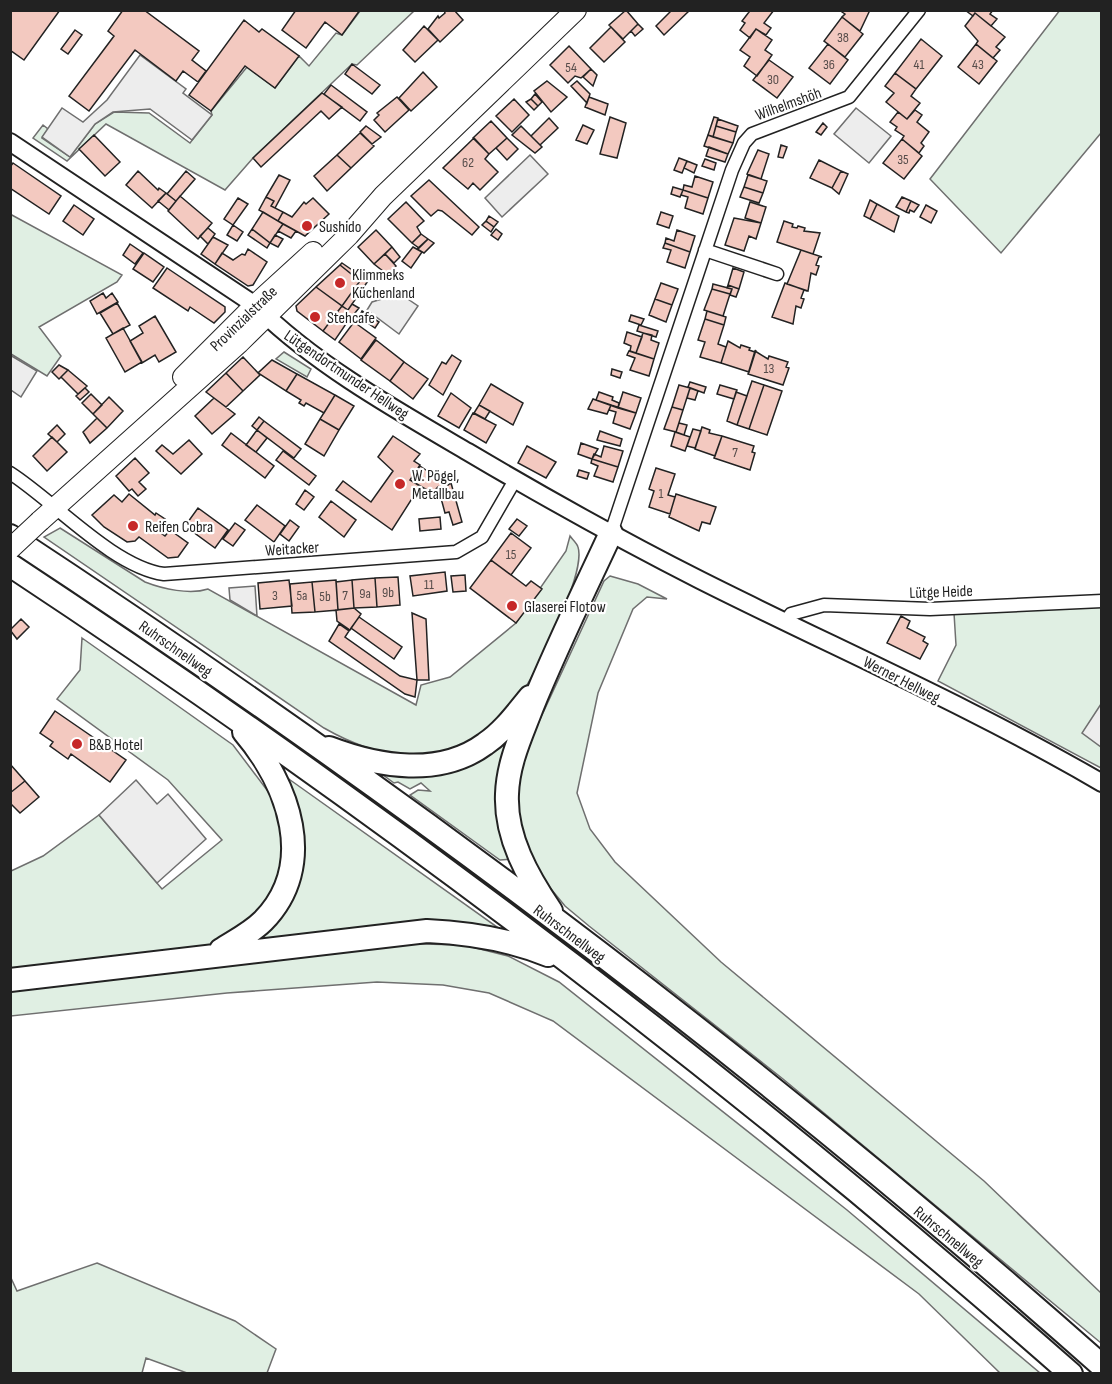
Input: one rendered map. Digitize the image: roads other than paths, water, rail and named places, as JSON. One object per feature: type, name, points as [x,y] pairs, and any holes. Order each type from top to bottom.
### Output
[{"type":"highway","points":[[582,942],[559,921],[535,887],[516,847],[507,810],[510,767],[541,685],[611,533]]},
{"type":"highway","name":"Ruhrschnellweg","points":[[10,536],[291,728],[582,942],[830,1137],[1101,1366]]},
{"type":"highway","name":"Ruhrschnellweg","points":[[10,565],[211,701],[372,815],[591,979],[867,1200],[1071,1374]]},
{"type":"highway","points":[[291,728],[327,747],[364,759],[404,765],[441,764],[458,759],[485,745],[498,734],[541,685]]},
{"type":"highway","points":[[211,701],[237,723],[266,762],[288,808],[294,840],[291,872],[279,901],[261,923],[215,954]]},
{"type":"highway","points":[[10,980],[403,933],[450,932],[473,934],[524,945],[561,961],[591,979]]},
{"type":"main road","name":"Provinzialstraße","points":[[10,549],[114,453],[261,310],[349,235],[383,196],[576,10]]},
{"type":"main road","name":"Lütgendortmunder Hellweg","points":[[10,142],[261,310],[283,331],[367,390],[515,480],[700,580]]},
{"type":"main road","name":"Werner Hellweg","points":[[700,580],[1046,752],[1101,783]]},
{"type":"street","name":"Wilhelmshöh","points":[[611,533],[732,170],[744,143],[752,134],[849,97],[919,10]]},
{"type":"street","points":[[705,250],[777,274]]},
{"type":"street","name":"Weitacker","points":[[10,473],[34,488],[47,514],[73,524],[146,572],[164,574],[456,552],[482,537],[515,480]]},
{"type":"street","name":"Lütge Heide","points":[[786,621],[791,614],[824,605],[930,609],[1101,601]]},
{"type":"place","name":"Sushido","points":[[307,226]]},
{"type":"place","name":"Klimmeks Küchenland","points":[[340,283]]},
{"type":"place","name":"Stehcafe","points":[[315,317]]},
{"type":"place","name":"W. Pögel, Metallbau","points":[[400,484]]},
{"type":"place","name":"Reifen Cobra","points":[[133,526]]},
{"type":"place","name":"Glaserei Flotow","points":[[512,606]]},
{"type":"place","name":"B&B Hotel","points":[[77,744]]}]
